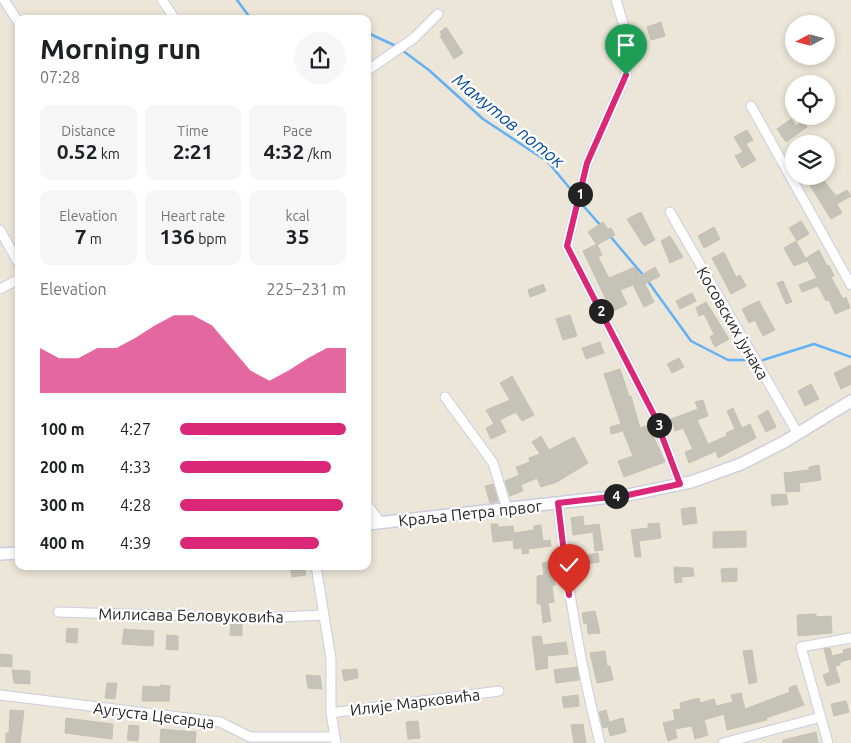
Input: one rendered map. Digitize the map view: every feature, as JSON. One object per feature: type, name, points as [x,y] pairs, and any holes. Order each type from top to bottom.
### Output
[{"type":"street","points":[[4,0],[15,17]]},
{"type":"street","points":[[162,0],[172,15]]},
{"type":"street","points":[[616,0],[623,23],[626,75],[587,163],[567,246],[654,415],[680,484]]},
{"type":"street","points":[[371,68],[404,44],[438,14]]},
{"type":"street","points":[[751,106],[851,284]]},
{"type":"street","name":"Косовских јунака","points":[[670,212],[798,434]]},
{"type":"street","points":[[0,230],[15,257]]},
{"type":"street","points":[[0,289],[15,281]]},
{"type":"street","points":[[445,397],[493,463],[507,509]]},
{"type":"street","name":"Краља Петра првог","points":[[371,524],[628,495],[680,484],[741,464],[798,434],[851,401]]},
{"type":"street","points":[[558,503],[569,595],[585,685],[600,743]]},
{"type":"street","points":[[371,510],[380,522]]},
{"type":"street","points":[[0,554],[15,553]]},
{"type":"street","points":[[317,570],[331,659],[331,713],[335,740]]},
{"type":"street","name":"Милисава Беловуковића","points":[[58,612],[259,618],[324,615]]},
{"type":"street","points":[[828,743],[801,647],[851,638]]},
{"type":"street","name":"Илије Марковића","points":[[331,713],[499,691]]},
{"type":"street","name":"Аугуста Цесарца","points":[[0,695],[220,722],[250,737],[335,740]]},
{"type":"street","points":[[723,743],[821,717]]},
{"type":"building","points":[[661,22],[665,36],[651,40],[647,27]]},
{"type":"building","points":[[446,27],[463,53],[454,59],[440,36],[442,35],[440,32]]},
{"type":"building","points":[[785,123],[785,125],[796,126],[806,125],[807,127],[796,135],[785,135],[785,141],[777,129]]},
{"type":"building","points":[[747,130],[753,140],[746,144],[756,160],[742,168],[735,156],[743,152],[734,137]]},
{"type":"building","points":[[810,185],[827,185],[836,196],[847,190],[851,196],[837,204],[842,213],[831,219]]},
{"type":"building","points":[[641,212],[655,240],[644,246],[627,219]]},
{"type":"building","points":[[801,221],[809,234],[797,241],[789,228]]},
{"type":"building","points":[[603,222],[608,229],[611,228],[615,235],[597,245],[588,232]]},
{"type":"building","points":[[714,227],[720,239],[704,248],[698,236]]},
{"type":"building","points":[[670,236],[683,257],[670,263],[661,241]]},
{"type":"building","points":[[796,241],[807,261],[794,266],[784,248]]},
{"type":"building","points":[[597,244],[602,255],[598,257],[609,278],[635,267],[640,276],[655,267],[660,276],[645,284],[654,302],[644,307],[633,285],[620,290],[627,304],[612,312],[583,251]]},
{"type":"building","points":[[819,250],[834,276],[831,277],[843,299],[846,297],[850,308],[835,314],[829,300],[826,301],[818,286],[802,292],[799,285],[817,278],[806,258]]},
{"type":"building","points":[[724,252],[736,277],[740,275],[746,286],[731,294],[712,258]]},
{"type":"building","points":[[783,281],[792,302],[786,304],[777,283]]},
{"type":"building","points":[[543,284],[546,291],[530,297],[528,290]]},
{"type":"building","points":[[692,293],[696,301],[680,309],[676,301]]},
{"type":"building","points":[[759,301],[775,330],[763,336],[755,320],[749,323],[742,309]]},
{"type":"building","points":[[706,302],[729,339],[715,347],[710,337],[714,334],[704,314],[699,316],[696,308]]},
{"type":"building","points":[[570,315],[577,336],[563,340],[556,319]]},
{"type":"building","points":[[600,342],[604,353],[586,359],[582,348]]},
{"type":"building","points":[[679,358],[684,367],[672,373],[667,364]]},
{"type":"building","points":[[851,365],[851,384],[841,389],[834,373]]},
{"type":"building","points":[[620,369],[629,396],[631,396],[640,428],[648,425],[665,462],[624,477],[618,461],[633,456],[623,431],[611,434],[610,427],[621,424],[604,374]]},
{"type":"building","points":[[512,376],[534,415],[522,421],[516,412],[500,420],[506,432],[491,439],[486,428],[494,424],[486,410],[510,400],[500,383]]},
{"type":"building","points":[[811,384],[819,399],[805,406],[798,391]]},
{"type":"building","points":[[703,400],[708,416],[697,420],[708,444],[727,436],[726,433],[735,429],[727,411],[733,408],[742,428],[750,424],[756,438],[718,458],[716,451],[689,463],[685,452],[693,449],[683,428],[675,431],[671,419],[698,409],[695,402]]},
{"type":"building","points":[[768,410],[776,427],[766,432],[758,416]]},
{"type":"building","points":[[541,436],[549,450],[574,437],[588,463],[557,482],[541,487],[537,478],[521,485],[523,491],[510,496],[505,481],[519,475],[516,467],[530,462],[529,458],[540,454],[532,442]]},
{"type":"building","points":[[819,465],[821,480],[799,483],[800,491],[786,492],[784,473],[809,470],[809,467]]},
{"type":"building","points":[[493,484],[498,501],[490,503],[485,486]]},
{"type":"building","points":[[786,494],[788,504],[772,506],[771,495]]},
{"type":"building","points":[[695,507],[697,523],[683,525],[681,509]]},
{"type":"building","points":[[583,516],[584,526],[599,524],[603,550],[595,551],[593,532],[573,535],[571,518]]},
{"type":"building","points":[[659,523],[661,538],[639,541],[641,557],[635,557],[631,530],[648,528],[648,524]]},
{"type":"building","points":[[491,524],[498,524],[498,527],[513,526],[514,533],[534,530],[534,526],[541,525],[543,541],[550,540],[551,546],[528,549],[529,553],[522,554],[522,548],[514,549],[513,540],[493,542]]},
{"type":"building","points":[[746,531],[746,547],[713,548],[713,532]]},
{"type":"building","points":[[598,553],[599,562],[579,565],[578,557]]},
{"type":"building","points":[[552,561],[555,585],[552,586],[554,602],[548,603],[551,621],[543,623],[541,604],[537,604],[537,576],[544,575],[542,563]]},
{"type":"building","points":[[674,567],[693,568],[694,576],[681,577],[682,582],[675,583]]},
{"type":"building","points":[[737,568],[737,581],[722,582],[721,569]]},
{"type":"building","points":[[291,570],[305,570],[306,575],[292,577]]},
{"type":"building","points":[[595,611],[600,633],[588,634],[587,623],[584,624],[582,613]]},
{"type":"building","points":[[816,614],[816,617],[831,616],[832,633],[798,636],[797,615]]},
{"type":"building","points":[[231,623],[242,624],[242,636],[230,635]]},
{"type":"building","points":[[67,628],[78,629],[77,643],[66,642]]},
{"type":"building","points":[[124,629],[154,631],[153,646],[122,644]]},
{"type":"building","points":[[167,635],[178,636],[178,650],[166,649]]},
{"type":"building","points":[[541,636],[543,645],[566,642],[568,654],[547,656],[548,668],[536,670],[532,637]]},
{"type":"building","points":[[830,648],[832,656],[844,653],[843,650],[851,648],[851,659],[840,662],[840,665],[835,666],[840,682],[827,686],[823,675],[830,672],[824,649]]},
{"type":"building","points":[[752,650],[757,682],[749,684],[743,651]]},
{"type":"building","points":[[605,651],[607,666],[610,666],[613,680],[597,683],[590,653]]},
{"type":"building","points":[[0,654],[12,655],[12,667],[0,666]]},
{"type":"building","points":[[577,667],[579,680],[556,683],[554,670]]},
{"type":"building","points":[[357,669],[358,678],[344,681],[342,670]]},
{"type":"building","points":[[12,670],[30,671],[30,684],[14,683]]},
{"type":"building","points":[[306,675],[320,676],[322,689],[308,688]]},
{"type":"building","points":[[107,683],[117,683],[115,699],[105,698]]},
{"type":"building","points":[[160,685],[170,686],[169,701],[142,701],[143,686],[160,687]]},
{"type":"building","points":[[796,685],[804,705],[766,718],[767,720],[727,730],[724,714],[704,720],[708,735],[695,739],[692,726],[675,729],[677,738],[668,741],[663,723],[675,720],[673,710],[681,709],[680,703],[699,698],[700,703],[714,699],[716,706],[733,702],[731,695],[741,693],[745,709],[790,692],[789,688]]},
{"type":"building","points":[[578,695],[579,706],[564,708],[562,697]]},
{"type":"building","points":[[846,701],[849,712],[834,716],[831,704]]},
{"type":"building","points":[[10,710],[24,711],[20,743],[6,743],[6,733],[9,733]]},
{"type":"building","points":[[606,710],[609,722],[623,718],[626,732],[610,736],[608,727],[603,728],[599,712]]},
{"type":"building","points":[[66,718],[113,724],[112,739],[65,733]]},
{"type":"building","points":[[418,721],[420,738],[408,739],[406,722]]},
{"type":"building","points":[[583,724],[586,743],[574,743],[571,725]]},
{"type":"building","points":[[129,725],[139,726],[138,741],[127,740]]},
{"type":"building","points":[[161,729],[196,732],[195,743],[160,743]]},
{"type":"building","points":[[816,732],[818,743],[783,743],[783,740]]},
{"type":"waterway","name":"Мамутов поток","points":[[237,0],[248,15]]},
{"type":"waterway","name":"Мамутов поток","points":[[371,34],[398,47]]},
{"type":"waterway","name":"Мамутов поток","points":[[402,50],[430,71],[483,119],[548,162],[577,197]]},
{"type":"waterway","name":"Мамутов поток","points":[[580,202],[601,226]]},
{"type":"waterway","name":"Мамутов поток","points":[[610,236],[643,275]]},
{"type":"waterway","name":"Мамутов поток","points":[[647,280],[691,341],[728,360],[747,360]]},
{"type":"waterway","name":"Мамутов поток","points":[[763,360],[814,344],[851,357]]},
{"type":"route","points":[[569,595],[564,568],[558,503],[628,495],[680,484],[665,441],[641,387],[567,246],[587,163],[626,75]]}]
